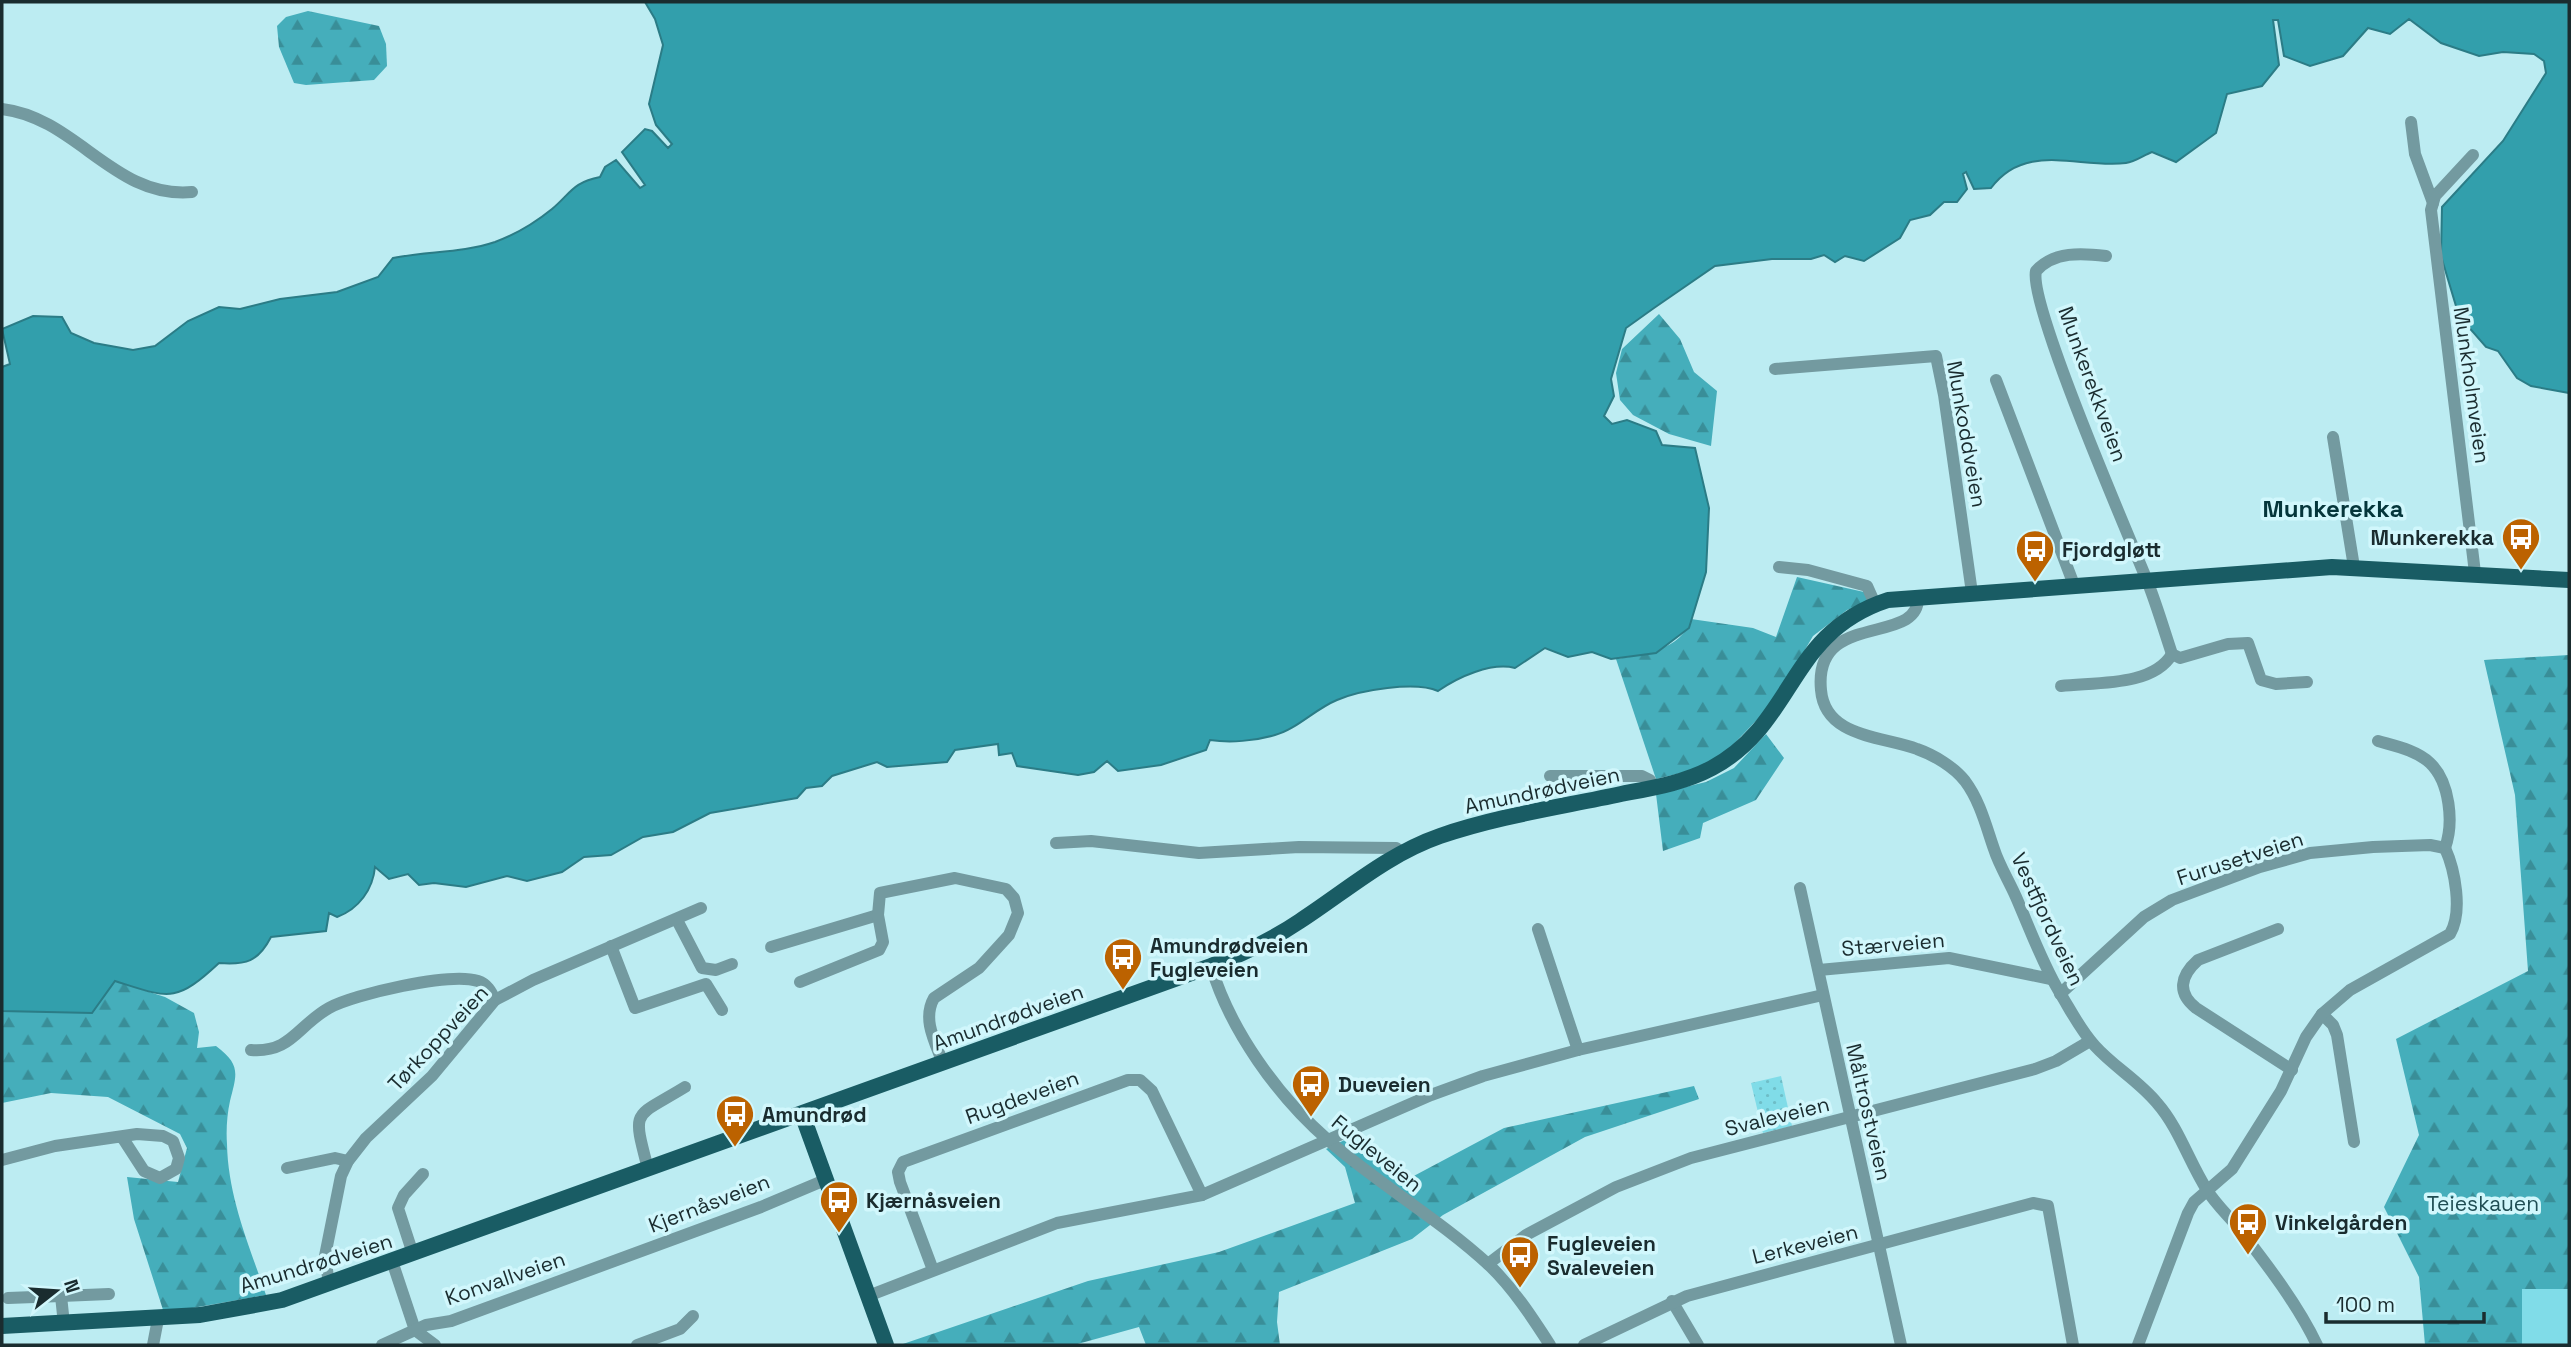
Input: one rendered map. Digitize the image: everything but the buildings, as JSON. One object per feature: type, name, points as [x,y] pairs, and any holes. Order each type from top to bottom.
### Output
[{"type":"main road","points":[[1917,597],[2354,567],[2569,580]]},
{"type":"main road","name":"Amundrødveien","points":[[2,1326],[158,1319],[242,1308],[328,1284],[1210,966],[1275,937],[1403,853],[1463,829],[1653,787],[1712,768],[1743,747],[1765,723],[1807,656],[1845,619],[1875,604],[1917,597]]},
{"type":"main road","points":[[802,1114],[887,1345]]},
{"type":"street","points":[[2,109],[26,113],[50,123],[133,181],[155,191],[192,192]]},
{"type":"street","name":"Munkholmveien","points":[[2411,121],[2415,154],[2433,203],[2433,247],[2456,401],[2475,573]]},
{"type":"street","points":[[2433,203],[2435,197],[2473,155]]},
{"type":"street","name":"Munkerekkveien","points":[[2106,256],[2078,253],[2051,259],[2036,271],[2034,280],[2074,400],[2146,580],[2172,654]]},
{"type":"street","name":"Munkoddveien","points":[[1775,369],[1936,356],[1972,593]]},
{"type":"street","points":[[1996,380],[2074,585]]},
{"type":"street","points":[[2333,436],[2354,567]]},
{"type":"street","points":[[1779,567],[1808,570],[1867,586],[1875,604]]},
{"type":"street","name":"Vestfjordveien","points":[[1917,597],[1916,613],[1911,619],[1897,625],[1863,631],[1832,651],[1823,665],[1822,699],[1828,711],[1840,724],[1857,733],[1929,753],[1965,781],[1978,803],[1993,848],[2051,979],[2090,1041],[2141,1085],[2168,1116],[2207,1191],[2263,1261],[2317,1345]]},
{"type":"street","points":[[2061,686],[2124,680],[2158,668],[2172,654],[2180,658],[2228,644],[2248,643],[2261,680],[2276,684],[2307,682]]},
{"type":"street","points":[[2138,1345],[2183,1224],[2194,1202],[2232,1170],[2292,1070],[2306,1037],[2322,1014],[2350,989],[2450,934],[2456,924],[2454,889],[2445,848],[2450,826],[2447,802],[2438,773],[2419,755],[2378,741]]},
{"type":"street","name":"Amundrødveien","points":[[1550,776],[1642,776],[1650,780],[1653,787]]},
{"type":"street","points":[[1056,843],[1091,841],[1199,853],[1299,847],[1396,848],[1403,853]]},
{"type":"street","name":"Furusetveien","points":[[2060,993],[2144,917],[2161,906],[2260,867],[2320,852],[2418,846],[2445,848]]},
{"type":"street","points":[[800,982],[879,950],[883,942],[878,915],[880,893],[955,878],[1006,889],[1014,898],[1018,913],[1009,935],[979,968],[933,998],[929,1006],[929,1024],[943,1063]]},
{"type":"street","name":"Måltrostveien","points":[[1800,888],[1901,1345]]},
{"type":"street","name":"Tørkoppveien","points":[[328,1284],[325,1256],[341,1176],[348,1161],[366,1138],[432,1076],[495,1000],[701,908]]},
{"type":"street","points":[[771,947],[878,915]]},
{"type":"street","points":[[677,920],[702,968],[716,970],[732,964]]},
{"type":"street","points":[[1538,929],[1578,1050]]},
{"type":"street","points":[[2277,929],[2198,960],[2189,968],[2182,987],[2187,1000],[2196,1008],[2292,1070]]},
{"type":"street","points":[[611,946],[635,1008],[706,984],[722,1010]]},
{"type":"street","name":"Stærveien","points":[[1819,970],[1949,958],[2051,979]]},
{"type":"street","name":"Fugleveien","points":[[1210,966],[1222,996],[1255,1054],[1283,1092],[1328,1140],[1488,1264],[1519,1300],[1550,1345]]},
{"type":"street","points":[[251,1050],[276,1049],[328,1009],[385,989],[472,979],[487,987],[495,1000]]},
{"type":"street","points":[[868,1296],[1064,1221],[1202,1195],[1465,1082],[1578,1050],[1823,995]]},
{"type":"street","points":[[2322,1014],[2333,1025],[2337,1035],[2354,1142]]},
{"type":"street","name":"Svaleveien","points":[[1488,1264],[1526,1235],[1631,1180],[1714,1151],[2035,1069],[2056,1062],[2090,1041]]},
{"type":"street","name":"Rugdeveien","points":[[933,1270],[900,1182],[898,1172],[903,1162],[1128,1080],[1140,1080],[1152,1091],[1202,1195]]},
{"type":"street","points":[[648,1169],[637,1130],[639,1117],[652,1105],[685,1087]]},
{"type":"street","points":[[2,1160],[55,1146],[121,1136],[149,1134],[173,1141],[179,1158],[176,1169],[160,1178],[149,1174],[132,1155],[121,1136]]},
{"type":"street","points":[[286,1168],[335,1158],[348,1161]]},
{"type":"street","name":"Amundrødveien","points":[[413,1254],[398,1208],[404,1195],[423,1174]]},
{"type":"street","name":"Kjernåsveien","points":[[608,1263],[825,1180]]},
{"type":"street","name":"Lerkeveien","points":[[1584,1345],[1672,1301],[2033,1203],[2048,1206],[2073,1345]]},
{"type":"street","points":[[392,1261],[415,1330],[435,1345]]},
{"type":"street","name":"Konvallveien","points":[[382,1345],[415,1330],[451,1321],[608,1263]]},
{"type":"street","points":[[8,1298],[109,1294]]},
{"type":"street","points":[[61,1296],[64,1324]]},
{"type":"street","points":[[1672,1301],[1698,1345]]},
{"type":"street","points":[[637,1345],[680,1329],[694,1316]]},
{"type":"street","points":[[153,1345],[158,1319]]},
{"type":"shaded area","points":[[645,2],[2569,2],[2569,393],[2531,386],[2517,378],[2498,351],[2486,347],[2459,316],[2441,256],[2442,207],[2503,141],[2546,73],[2544,61],[2534,54],[2503,52],[2479,56],[2441,43],[2409,19],[2390,34],[2368,28],[2343,56],[2310,66],[2284,56],[2278,20],[2273,20],[2279,65],[2262,86],[2227,94],[2216,133],[2176,162],[2152,152],[2126,163],[2037,161],[2020,165],[2005,174],[1991,188],[1974,189],[1966,172],[1963,174],[1967,189],[1957,202],[1944,202],[1930,215],[1910,220],[1900,238],[1864,261],[1845,256],[1835,262],[1824,255],[1811,259],[1772,259],[1715,266],[1626,328],[1611,379],[1614,396],[1604,416],[1612,424],[1627,420],[1656,431],[1662,445],[1695,448],[1709,508],[1706,572],[1689,628],[1656,653],[1611,659],[1592,652],[1568,657],[1545,648],[1515,668],[1485,669],[1438,691],[1402,687],[1347,696],[1283,732],[1251,740],[1210,740],[1206,750],[1161,765],[1118,771],[1107,761],[1094,772],[1078,775],[1017,766],[1012,753],[999,755],[998,744],[955,750],[947,762],[887,767],[877,762],[832,776],[822,786],[806,788],[797,798],[710,813],[673,832],[643,837],[611,855],[584,857],[562,872],[527,881],[507,876],[466,887],[434,883],[419,885],[408,874],[389,879],[375,867],[364,897],[352,909],[337,917],[329,913],[326,931],[271,937],[256,957],[244,962],[219,963],[192,986],[181,991],[160,994],[115,981],[92,1013],[2,1011],[2,367],[10,364],[2,329],[33,316],[62,317],[71,333],[94,343],[133,350],[155,346],[188,321],[219,307],[240,309],[280,299],[337,292],[378,277],[393,258],[483,246],[502,239],[539,219],[578,185],[600,177],[605,167],[616,160],[640,188],[645,185],[622,152],[645,129],[652,131],[668,148],[672,144],[656,125],[649,104],[663,45],[655,19]]},
{"type":"shaded area","points":[[1781,1076],[1792,1126],[1763,1133],[1751,1083]]},
{"type":"shaded area","points":[[2522,1289],[2569,1289],[2569,1345],[2522,1345]]},
{"type":"green space","points":[[308,11],[379,26],[386,44],[387,66],[374,80],[306,85],[294,83],[279,47],[277,26],[286,17]]},
{"type":"green space","points":[[1659,314],[1680,339],[1694,372],[1717,391],[1711,446],[1669,434],[1633,415],[1620,400],[1616,373],[1622,349]]},
{"type":"green space","points":[[1797,577],[1864,592],[1871,601],[1847,610],[1813,636],[1775,701],[1727,751],[1697,769],[1656,779],[1616,659],[1649,653],[1670,644],[1679,638],[1691,619],[1753,628],[1776,637]]},
{"type":"green space","name":"Teieskauen","points":[[2569,655],[2569,1289],[2522,1289],[2522,1345],[2425,1345],[2419,1277],[2384,1207],[2419,1135],[2396,1039],[2528,971],[2515,795],[2484,660]]},
{"type":"green space","points":[[1766,734],[1784,758],[1756,800],[1703,823],[1700,838],[1663,851],[1656,794],[1706,782],[1734,768]]},
{"type":"green space","points":[[115,981],[165,997],[194,1013],[199,1032],[197,1048],[216,1046],[233,1064],[235,1076],[227,1122],[228,1164],[240,1221],[266,1295],[164,1313],[134,1219],[127,1177],[178,1182],[187,1148],[180,1134],[108,1097],[51,1093],[2,1103],[2,1011],[92,1013]]},
{"type":"green space","points":[[1694,1086],[1699,1099],[1585,1137],[1443,1215],[1412,1239],[1279,1292],[1277,1322],[1280,1345],[1146,1345],[1139,1327],[1074,1345],[900,1345],[1088,1281],[1219,1252],[1355,1203],[1345,1167],[1326,1149],[1357,1134],[1410,1178],[1504,1128]]},
{"type":"place","name":"Munkerekka","points":[[2521,571]]},
{"type":"place","name":"Fjordgløtt","points":[[2035,583]]},
{"type":"place","name":"Amundrødveien Fugleveien","points":[[1123,991]]},
{"type":"place","name":"Dueveien","points":[[1311,1118]]},
{"type":"place","name":"Amundrød","points":[[735,1148]]},
{"type":"place","name":"Kjærnåsveien","points":[[839,1234]]},
{"type":"place","name":"Vinkelgården","points":[[2248,1256]]},
{"type":"place","name":"Fugleveien Svaleveien","points":[[1520,1289]]},
{"type":"district","name":"Munkerekka","points":[[2333,508]]}]
